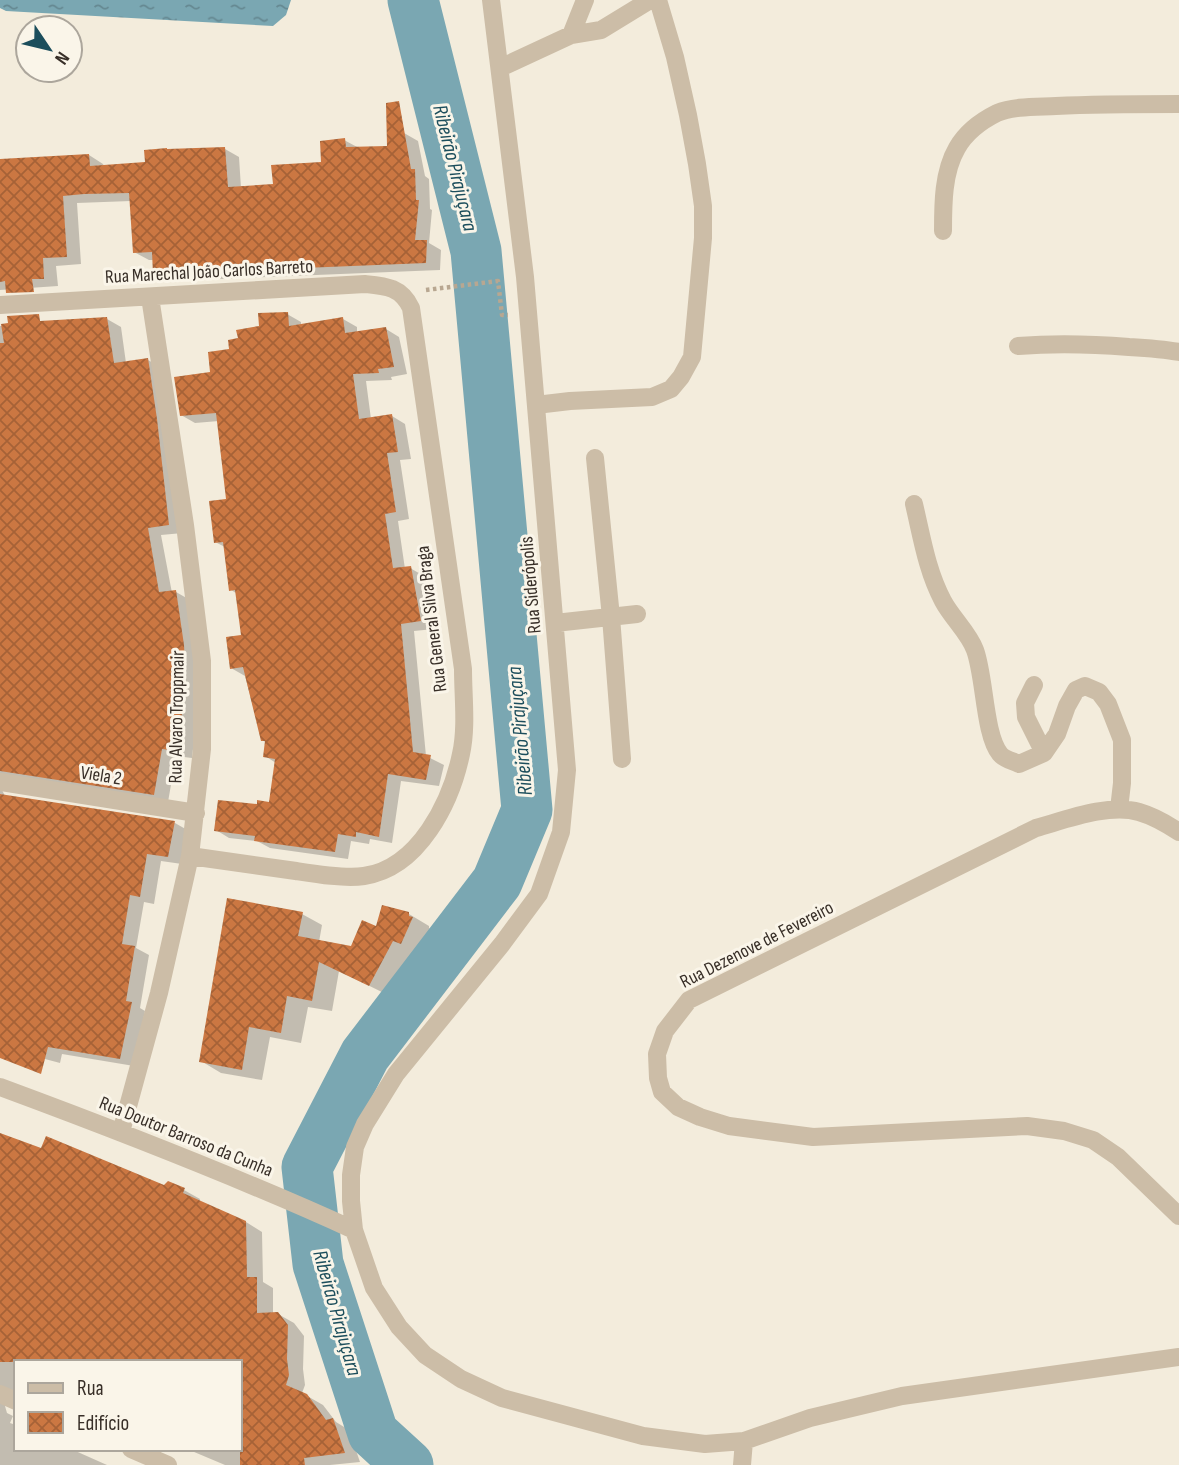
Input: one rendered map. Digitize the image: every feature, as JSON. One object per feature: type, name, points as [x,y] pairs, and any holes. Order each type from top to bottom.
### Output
[{"type":"street","name":"Rua Siderópolis","points":[[354,1230],[351,1175],[355,1147],[365,1124],[396,1074],[502,944],[539,894],[561,832],[567,770],[555,623],[525,277],[491,0]]},
{"type":"street","points":[[571,35],[585,0]]},
{"type":"street","points":[[500,68],[571,35],[601,30],[650,0]]},
{"type":"street","points":[[536,405],[663,394],[681,377],[692,357],[703,238],[703,206],[686,104],[659,0]]},
{"type":"street","points":[[943,231],[948,169],[957,148],[972,129],[999,113],[1028,107],[1179,104]]},
{"type":"street","name":"Rua Marechal João Carlos Barreto","points":[[0,305],[365,284],[391,288],[401,293],[411,308]]},
{"type":"street","name":"Rua Alvaro Troppmair","points":[[121,1132],[159,993],[190,856],[202,749],[201,661],[185,525],[150,297]]},
{"type":"street","name":"Rua General Silva Braga","points":[[190,856],[320,874],[362,877],[377,874],[418,847],[446,801],[461,753],[463,669],[411,308]]},
{"type":"street","points":[[1018,346],[1110,345],[1179,352]]},
{"type":"street","points":[[594,458],[611,617],[622,759]]},
{"type":"street","points":[[914,504],[933,582],[945,605],[975,648],[993,740],[1001,755],[1019,764],[1044,753],[1057,734],[1076,690],[1085,686],[1099,692],[1108,704],[1122,740],[1119,809]]},
{"type":"street","points":[[555,623],[637,614]]},
{"type":"street","points":[[1034,685],[1024,703],[1026,717],[1044,753]]},
{"type":"street","name":"Viela 2","points":[[0,782],[196,813]]},
{"type":"street","name":"Rua Dezenove de Fevereiro","points":[[1179,832],[1139,811],[1119,809],[1083,815],[1036,828],[689,1000],[665,1031],[657,1055],[662,1092],[678,1107],[729,1126],[813,1137],[1027,1126],[1064,1131],[1093,1140],[1118,1157],[1179,1216]]},
{"type":"street","name":"Rua Doutor Barroso da Cunha","points":[[0,1087],[121,1132],[354,1230]]},
{"type":"street","points":[[354,1230],[374,1288],[399,1327],[425,1356],[502,1398],[643,1436],[705,1444],[744,1441],[810,1418],[902,1396],[1179,1357]]},
{"type":"street","points":[[742,1465],[744,1441]]},
{"type":"street","points":[[136,1451],[168,1465]]},
{"type":"path","points":[[444,287],[495,281]]},
{"type":"water","points":[[0,0],[291,0],[286,15],[273,26],[6,11],[0,8]]},
{"type":"building","points":[[399,101],[411,169],[415,169],[416,200],[419,200],[415,240],[427,240],[426,263],[153,274],[152,252],[133,253],[129,193],[84,194],[63,196],[67,257],[43,258],[44,279],[32,279],[34,292],[6,293],[5,281],[0,282],[0,159],[89,154],[90,166],[145,162],[144,150],[225,147],[228,187],[273,184],[271,165],[321,162],[320,141],[345,138],[346,147],[387,146],[386,103]]},
{"type":"building","points":[[288,312],[289,326],[343,317],[345,333],[386,327],[394,367],[378,369],[379,373],[353,374],[359,419],[392,414],[398,452],[387,453],[396,512],[385,514],[393,568],[411,566],[421,621],[401,624],[413,752],[431,755],[426,780],[388,774],[379,837],[356,832],[356,837],[338,834],[335,852],[254,841],[255,836],[214,831],[218,800],[257,804],[257,800],[269,802],[275,759],[263,757],[265,741],[261,741],[243,667],[230,669],[226,637],[241,635],[235,590],[229,591],[223,542],[214,543],[209,501],[226,499],[216,413],[180,416],[174,377],[210,372],[208,352],[229,349],[228,340],[238,338],[236,330],[259,326],[258,313]]},
{"type":"building","points":[[39,314],[40,321],[107,317],[114,363],[148,358],[169,525],[148,528],[159,592],[176,590],[185,666],[178,751],[162,749],[154,795],[0,771],[0,343],[4,343],[1,324],[8,323],[7,316]]},
{"type":"building","points":[[0,794],[175,821],[168,857],[147,854],[140,897],[130,895],[122,944],[135,946],[126,1001],[132,1002],[120,1059],[48,1047],[41,1074],[0,1058]]},
{"type":"building","points":[[227,898],[303,912],[298,936],[351,946],[362,920],[376,926],[382,905],[409,912],[409,916],[413,917],[401,944],[393,941],[369,986],[319,962],[312,1001],[287,996],[281,1033],[249,1027],[242,1070],[199,1062]]},
{"type":"building","points":[[0,1133],[41,1148],[46,1136],[164,1185],[168,1181],[185,1188],[183,1193],[246,1221],[247,1277],[257,1277],[257,1313],[278,1312],[288,1325],[289,1375],[286,1385],[307,1394],[326,1420],[333,1418],[345,1453],[304,1458],[305,1465],[240,1465],[242,1360],[0,1362]]},
{"type":"waterway","name":"Ribeirão Pirajuçara","points":[[408,1465],[373,1433],[318,1264],[307,1167],[365,1055],[497,882],[527,810],[476,251],[413,0]]}]
